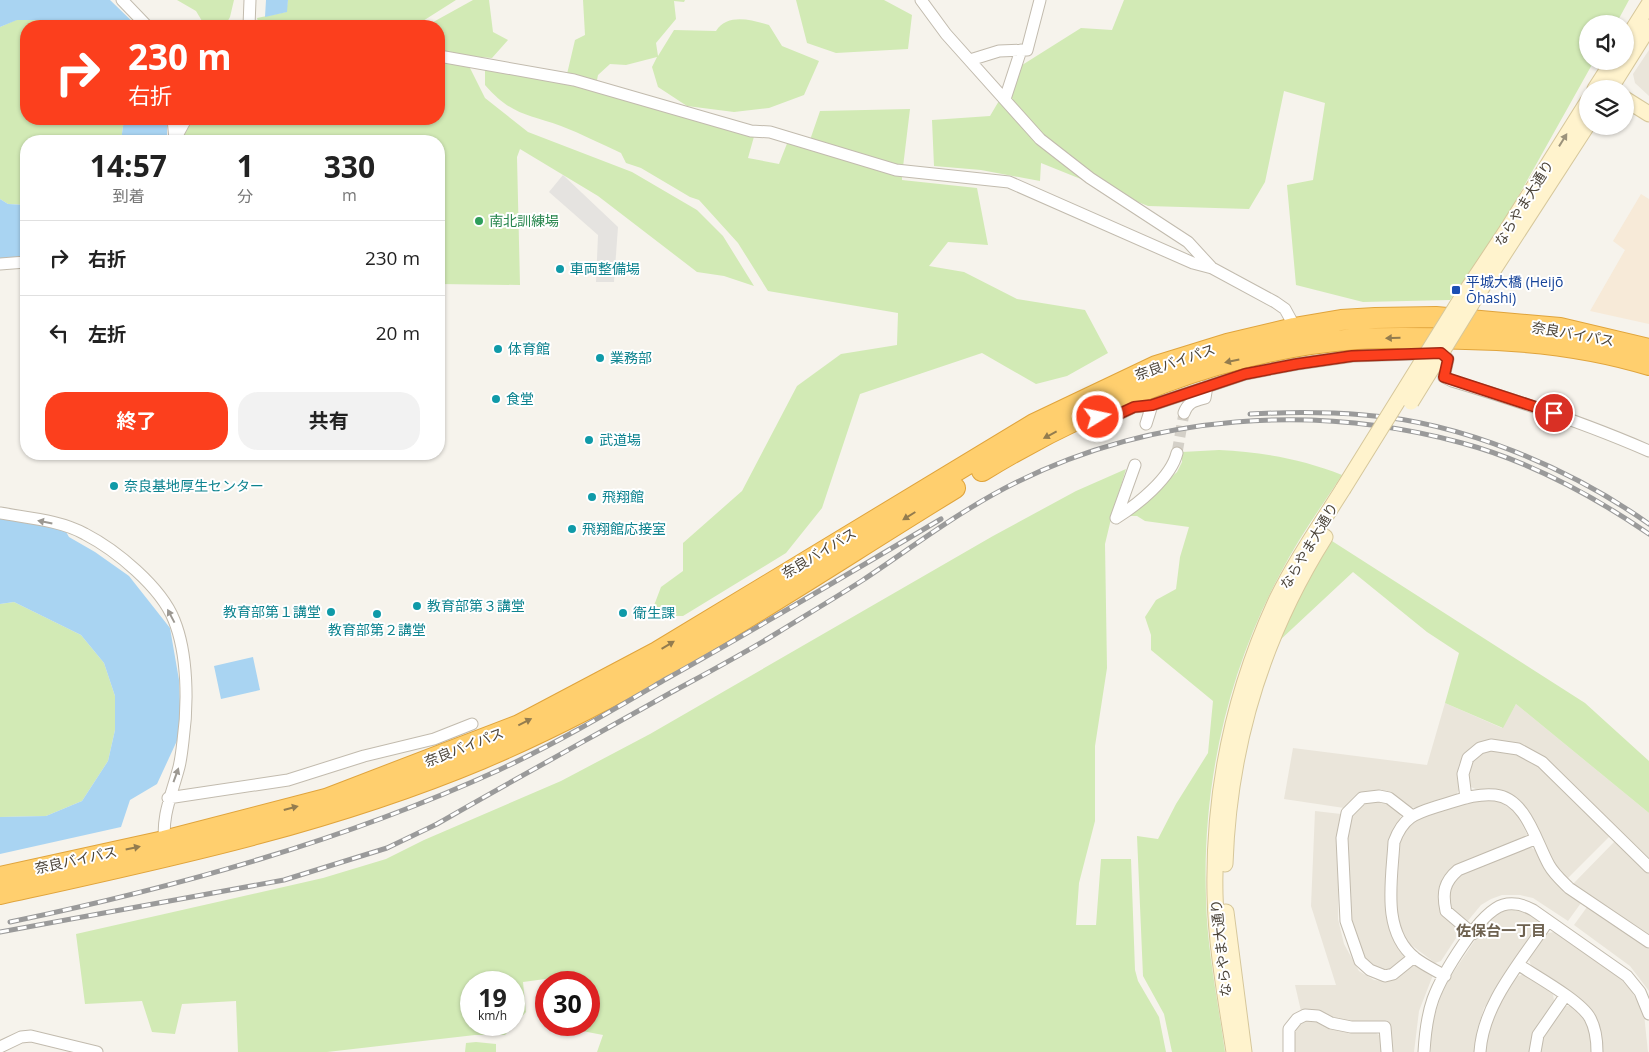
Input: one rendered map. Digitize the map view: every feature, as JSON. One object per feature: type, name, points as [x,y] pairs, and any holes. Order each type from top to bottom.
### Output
[{"type":"highway","points":[[1436,317],[1556,318],[1598,324],[1649,337]]},
{"type":"highway","name":"奈良バイパス","points":[[0,894],[166,849],[326,799],[519,725],[657,652],[1034,424],[1156,366],[1227,344],[1342,320],[1436,317],[1560,328],[1649,349]]},
{"type":"highway","points":[[1418,337],[1579,361],[1649,378]]},
{"type":"highway","name":"奈良バイパス","points":[[0,876],[255,835],[330,813],[433,778],[542,731],[662,670],[992,466],[1088,415],[1166,382],[1218,364],[1298,347],[1356,340],[1418,337],[1508,340],[1573,347],[1649,365]]},
{"type":"street","points":[[122,0],[141,20]]},
{"type":"street","points":[[249,20],[250,0]]},
{"type":"street","points":[[921,0],[946,34],[1040,140],[1090,178],[1188,242],[1212,268]]},
{"type":"street","points":[[970,60],[999,51],[1027,50],[1040,0]]},
{"type":"street","points":[[1634,28],[1649,4]]},
{"type":"street","points":[[1608,80],[1649,27]]},
{"type":"street","points":[[1005,99],[1021,50]]},
{"type":"street","points":[[445,57],[574,80],[751,130],[770,132],[896,170],[1008,182],[1193,263],[1212,268],[1275,302],[1285,309],[1290,320]]},
{"type":"street","points":[[1634,105],[1649,114]]},
{"type":"street","name":"ならやま大通り","points":[[1234,1052],[1222,977],[1215,895],[1215,837],[1223,768],[1240,694],[1259,640],[1276,602],[1299,559],[1348,490],[1579,115]]},
{"type":"street","name":"ならやま大通り","points":[[1466,301],[1580,135]]},
{"type":"street","points":[[0,264],[20,262]]},
{"type":"street","points":[[1088,415],[1108,419],[1134,407],[1152,405],[1245,374],[1297,364],[1352,356],[1441,353],[1448,359],[1444,377],[1452,381],[1518,400],[1607,432],[1649,451]]},
{"type":"street","points":[[1184,413],[1187,405],[1192,401],[1205,398],[1208,386]]},
{"type":"street","points":[[1146,424],[1152,405]]},
{"type":"street","points":[[1135,465],[1116,518],[1130,509],[1170,471],[1177,453]]},
{"type":"street","name":"ならやま大通り","points":[[1244,1052],[1230,956],[1225,893],[1226,837],[1235,764],[1242,729],[1260,666],[1285,607],[1348,490]]},
{"type":"street","points":[[0,513],[65,526],[85,533],[127,562],[164,604],[174,620],[186,677],[187,715],[179,767],[168,798],[163,828],[166,849]]},
{"type":"street","points":[[168,798],[288,780],[420,742],[472,724]]},
{"type":"street","points":[[420,742],[427,761]]},
{"type":"street","points":[[1466,798],[1463,774],[1468,758],[1480,748],[1491,745],[1518,749],[1542,762],[1649,867]]},
{"type":"street","points":[[1445,976],[1414,957],[1400,939],[1390,911],[1394,842],[1397,833],[1411,815],[1466,798],[1485,795],[1504,797],[1519,809],[1549,866],[1569,888],[1649,942]]},
{"type":"street","points":[[1411,815],[1389,798],[1380,796],[1362,798],[1347,813],[1342,838],[1346,922],[1360,961],[1370,970],[1385,976],[1393,974],[1414,957]]},
{"type":"street","points":[[1472,934],[1446,911],[1445,887],[1449,879],[1458,870],[1535,840]]},
{"type":"street","points":[[1424,1052],[1425,1034],[1433,999],[1445,976],[1484,917],[1502,905],[1520,904],[1620,971],[1635,985],[1648,1007]]},
{"type":"street","points":[[1480,1052],[1484,1023],[1495,999],[1548,921]]},
{"type":"street","points":[[1519,965],[1580,1005],[1590,1017],[1596,1034],[1597,1052]]},
{"type":"street","points":[[1535,1052],[1538,1035],[1565,996]]},
{"type":"street","points":[[1289,1052],[1289,1029],[1296,1019],[1313,1015],[1341,1026],[1385,1028],[1387,1052]]},
{"type":"street","points":[[0,1047],[21,1037],[31,1036],[98,1052]]},
{"type":"shaded area","points":[[1649,50],[1649,96],[1635,83],[1633,74]]},
{"type":"shaded area","points":[[563,175],[618,227],[614,282],[596,282],[598,235],[549,192]]},
{"type":"shaded area","points":[[1641,194],[1649,199],[1649,324],[1590,311],[1625,250],[1613,241]]},
{"type":"shaded area","points":[[1445,703],[1502,728],[1516,704],[1649,813],[1649,860],[1540,755],[1526,747],[1504,741],[1487,740],[1470,748],[1459,764],[1457,776],[1459,789],[1456,796],[1417,808],[1409,807],[1390,794],[1344,808],[1284,799],[1293,748],[1427,765]]},
{"type":"shaded area","points":[[1494,750],[1519,754],[1537,765],[1610,836],[1567,879],[1553,861],[1531,816],[1469,786],[1467,775],[1474,758],[1480,753]]},
{"type":"shaded area","points":[[1484,799],[1500,802],[1515,812],[1527,834],[1525,838],[1451,869],[1444,877],[1438,895],[1440,908],[1447,919],[1460,932],[1441,961],[1435,963],[1410,944],[1400,926],[1396,909],[1400,839],[1411,823],[1429,813]]},
{"type":"shaded area","points":[[1375,801],[1387,803],[1401,813],[1386,906],[1404,952],[1404,958],[1394,968],[1385,971],[1367,964],[1348,914],[1348,825],[1354,812],[1364,804]]},
{"type":"shaded area","points":[[1315,811],[1341,814],[1339,822],[1338,919],[1344,944],[1359,971],[1374,980],[1386,981],[1400,976],[1411,965],[1419,965],[1433,975],[1419,1011],[1414,1052],[1392,1052],[1390,1023],[1350,1023],[1301,1011],[1295,985],[1336,985],[1311,906]]},
{"type":"shaded area","points":[[1615,841],[1649,874],[1649,937],[1573,884]]},
{"type":"shaded area","points":[[1530,847],[1535,850],[1546,871],[1566,892],[1581,903],[1568,921],[1533,898],[1520,895],[1502,895],[1491,899],[1481,905],[1466,923],[1453,911],[1448,896],[1453,882],[1459,875]]},
{"type":"shaded area","points":[[1587,907],[1649,949],[1649,991],[1630,966],[1574,925]]},
{"type":"shaded area","points":[[1514,910],[1537,918],[1539,928],[1484,1008],[1477,1030],[1475,1052],[1431,1052],[1431,1028],[1444,986],[1490,918],[1504,911]]},
{"type":"shaded area","points":[[1555,932],[1616,974],[1631,990],[1644,1014],[1648,1052],[1603,1052],[1601,1034],[1531,966],[1529,959],[1547,933]]},
{"type":"shaded area","points":[[1525,974],[1553,994],[1554,1001],[1533,1034],[1530,1052],[1485,1052],[1485,1041],[1498,1004],[1518,976]]},
{"type":"shaded area","points":[[1564,1006],[1570,1006],[1584,1019],[1592,1034],[1592,1052],[1540,1052],[1544,1034]]},
{"type":"shaded area","points":[[1305,1020],[1319,1021],[1345,1032],[1376,1033],[1382,1037],[1383,1052],[1294,1052],[1293,1032]]},
{"type":"green space","points":[[177,0],[234,0],[228,20],[201,20],[196,11]]},
{"type":"green space","points":[[288,0],[456,0],[424,20],[258,20],[257,18],[286,12]]},
{"type":"green space","points":[[473,0],[489,0],[493,32],[508,40],[492,58],[445,54],[445,20],[437,20]]},
{"type":"green space","points":[[583,0],[685,0],[684,2],[674,1],[676,19],[656,43],[658,56],[674,30],[716,31],[727,22],[740,19],[769,25],[782,46],[819,61],[804,95],[769,108],[734,112],[687,106],[658,87],[652,67],[657,57],[626,65],[610,64],[598,75],[597,80],[567,74],[575,40],[585,35]]},
{"type":"green space","points":[[796,0],[884,0],[912,15],[908,49],[836,53],[807,43]]},
{"type":"green space","points":[[1124,0],[1629,0],[1621,15],[1579,15],[1579,70],[1589,70],[1583,80],[1579,80],[1579,88],[1500,229],[1450,300],[1363,302],[1296,285],[1287,185],[1313,180],[1325,103],[1284,91],[1265,182],[1249,209],[1148,206],[1041,163],[1040,181],[981,170],[934,166],[932,120],[990,116],[1019,67],[1081,28],[1112,30]]},
{"type":"green space","points":[[20,20],[20,125],[123,125],[122,135],[20,135],[20,205],[8,204],[0,199],[0,27]]},
{"type":"green space","points":[[445,61],[469,66],[485,98],[528,132],[632,172],[697,210],[723,236],[754,286],[724,276],[697,272],[598,196],[520,149],[517,157],[520,285],[445,284],[445,135],[183,135],[187,125],[445,125]]},
{"type":"green space","points":[[485,68],[538,76],[755,133],[748,158],[779,164],[788,141],[902,172],[902,180],[977,188],[988,245],[948,242],[929,266],[964,272],[1017,299],[1085,310],[1108,353],[1067,376],[1036,384],[982,353],[860,394],[822,508],[786,553],[683,616],[650,616],[661,587],[683,571],[683,543],[742,491],[797,386],[841,354],[897,345],[898,313],[768,291],[738,243],[699,200],[690,197],[641,168],[626,163],[621,153],[569,129],[529,116],[512,108],[494,95],[485,85]]},
{"type":"green space","points":[[910,109],[903,167],[810,140],[820,111]]},
{"type":"green space","points":[[1219,450],[1281,457],[1327,469],[1342,475],[1294,548],[1261,612],[1232,690],[1222,731],[1208,814],[1206,898],[1211,956],[1225,1052],[1172,1052],[1164,1014],[1143,976],[1137,836],[1158,839],[1176,804],[1208,753],[1213,701],[1151,650],[1151,635],[1145,617],[1156,600],[1176,589],[1180,557],[1189,527],[1145,521],[1137,516],[1128,516],[1177,472],[1182,462],[1182,452]]},
{"type":"green space","points":[[1126,469],[1105,544],[1107,668],[1095,746],[1095,821],[1079,883],[1076,925],[1096,925],[1101,859],[1131,859],[1135,970],[1138,981],[1159,1017],[1166,1052],[597,1052],[603,1035],[600,1034],[600,971],[535,971],[535,980],[525,982],[525,971],[460,971],[460,1036],[466,1036],[327,1052],[238,1052],[236,1001],[182,1004],[175,1034],[152,1032],[142,1001],[85,1004],[76,934],[323,878],[386,859],[424,840],[561,781],[650,734],[993,536],[1076,491]]},
{"type":"green space","points":[[1332,541],[1585,703],[1649,761],[1649,813],[1516,704],[1503,728],[1445,703],[1459,653],[1427,632],[1353,572],[1279,641],[1304,586]]},
{"type":"green space","points":[[14,602],[81,635],[104,663],[115,696],[115,730],[108,761],[82,801],[46,816],[0,817],[0,604]]},
{"type":"green space","points":[[466,1043],[496,1044],[496,1052],[465,1052]]},
{"type":"water","points":[[0,0],[110,0],[131,20],[17,20],[0,27]]},
{"type":"water","points":[[266,0],[288,0],[287,12],[265,17]]},
{"type":"water","points":[[123,125],[167,125],[167,135],[122,135]]},
{"type":"water","points":[[0,199],[8,204],[20,205],[20,257],[0,259]]},
{"type":"water","points":[[0,518],[65,530],[69,537],[95,552],[129,576],[170,628],[179,680],[181,732],[157,784],[130,800],[121,827],[0,854],[0,817],[46,816],[82,801],[108,761],[115,730],[115,696],[104,663],[81,635],[14,602],[0,604]]},
{"type":"water","points":[[253,657],[260,690],[221,699],[214,666]]},
{"type":"tunnel","points":[[1177,453],[1184,413]]},
{"type":"railway","points":[[1250,414],[1350,414],[1401,419],[1439,427],[1514,451],[1550,467],[1585,484],[1649,524]]},
{"type":"railway","points":[[0,932],[284,880],[387,848],[437,824],[751,648],[852,587],[977,504],[1017,482],[1069,459],[1124,442],[1179,429],[1236,422],[1293,420],[1350,423],[1406,430],[1487,450],[1536,469],[1605,506],[1649,534]]},
{"type":"railway","points":[[10,922],[135,893],[259,860],[380,819],[499,770],[604,715],[941,519]]},
{"type":"place","name":"南北訓練場","points":[[479,221]]},
{"type":"place","name":"車両整備場","points":[[560,269]]},
{"type":"place","name":"平城大橋 (Heijō Ōhashi)","points":[[1456,290]]},
{"type":"place","name":"体育館","points":[[498,349]]},
{"type":"place","name":"業務部","points":[[600,358]]},
{"type":"place","name":"食堂","points":[[496,399]]},
{"type":"place","name":"武道場","points":[[589,440]]},
{"type":"place","name":"奈良基地厚生センター","points":[[114,486]]},
{"type":"place","name":"飛翔館","points":[[592,497]]},
{"type":"place","name":"飛翔館応接室","points":[[572,529]]},
{"type":"place","name":"教育部第３講堂","points":[[417,606]]},
{"type":"place","name":"教育部第１講堂","points":[[331,612]]},
{"type":"place","name":"衛生課","points":[[623,613]]},
{"type":"place","name":"教育部第２講堂","points":[[377,614]]},
{"type":"district","name":"佐保台一丁目","points":[[1501,931]]},
{"type":"route","points":[[1098,417],[1108,419],[1134,407],[1152,405],[1245,374],[1352,356],[1407,353],[1441,353],[1448,359],[1444,377],[1554,413]]}]
